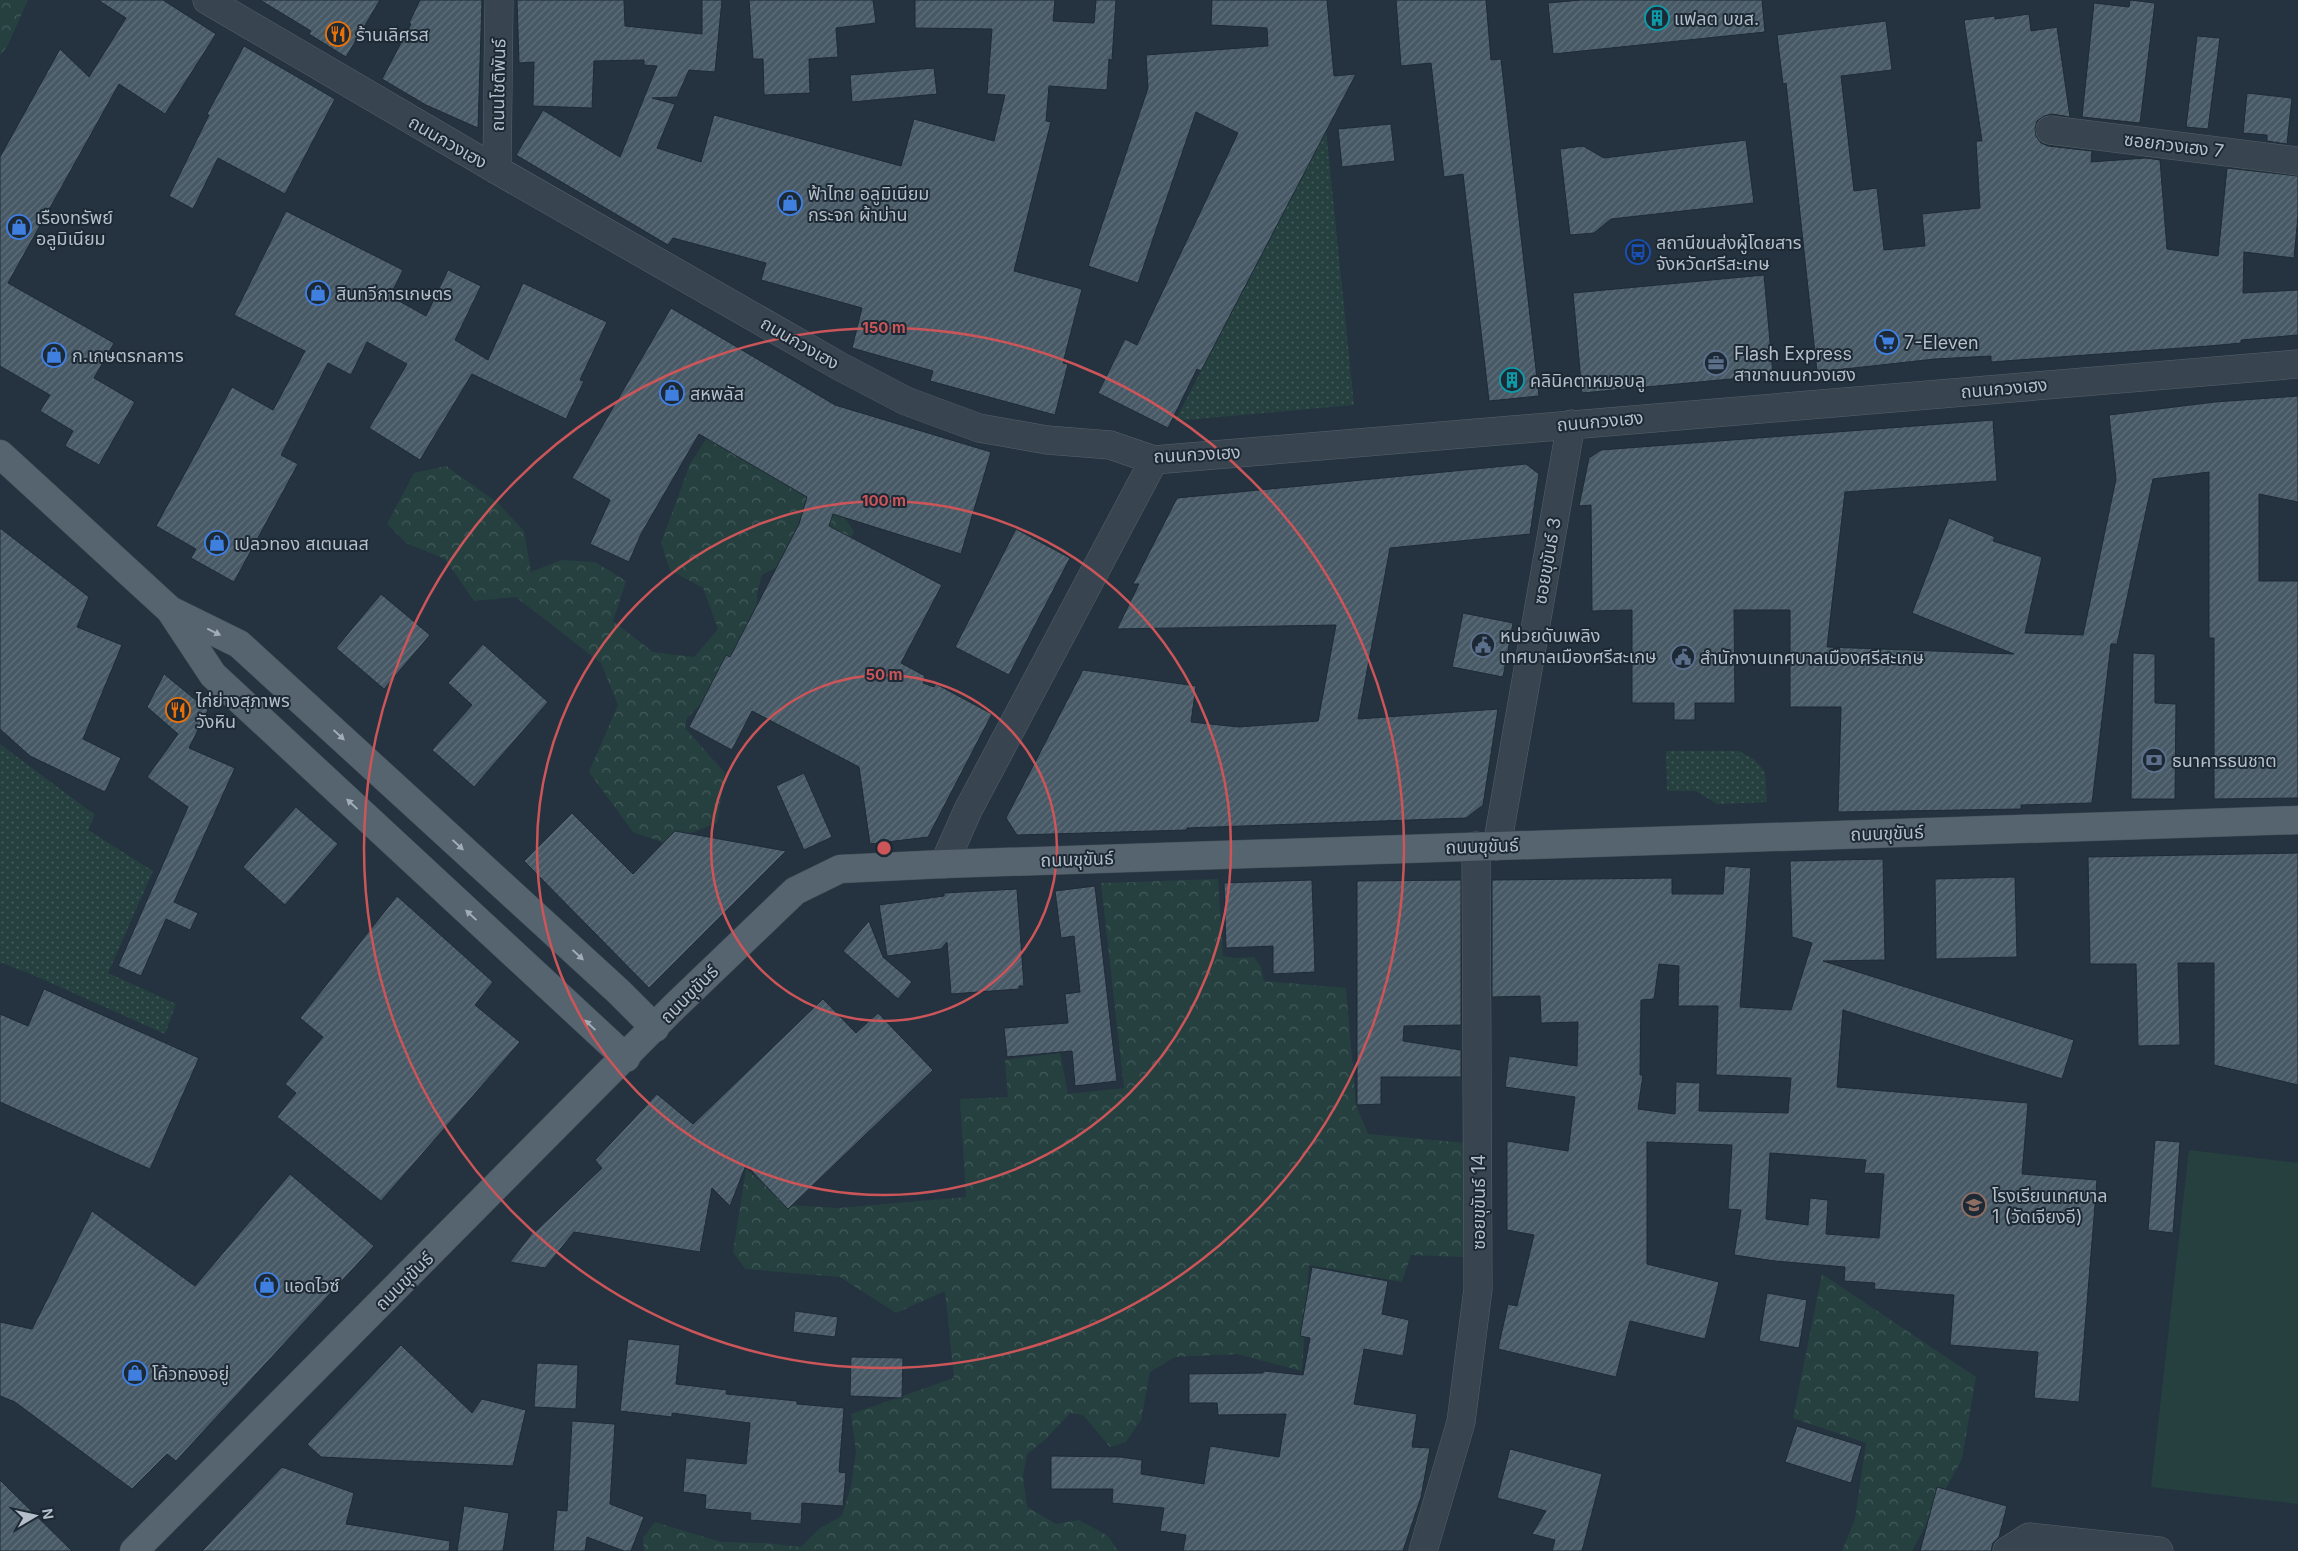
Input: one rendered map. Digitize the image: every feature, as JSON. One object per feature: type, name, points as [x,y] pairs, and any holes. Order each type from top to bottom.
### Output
[{"type":"main road","points":[[0,454],[170,610],[213,675],[626,1058]]},
{"type":"main road","points":[[170,610],[239,644],[619,992],[655,1028]]},
{"type":"main road","name":"ถนนขุขันธ์","points":[[134,1551],[795,890],[840,869],[944,864],[2298,820]]},
{"type":"street","name":"ถนนกวงเฮง","points":[[206,0],[497,170],[841,367],[906,401],[979,428],[1047,440],[1110,445],[1154,460],[2298,364]]},
{"type":"street","name":"ถนนโชติพันธ์","points":[[497,170],[499,0]]},
{"type":"street","name":"ซอยกวงเฮง 7","points":[[2050,130],[2298,161]]},
{"type":"street","name":"ซอยขุขันธ์ 3","points":[[1487,846],[1571,424]]},
{"type":"street","points":[[944,864],[968,810],[1154,460]]},
{"type":"street","name":"ซอยขุขันธ์ 14","points":[[1423,1551],[1461,1422],[1478,1290],[1487,846]]},
{"type":"street","points":[[2007,1550],[2030,1537],[2159,1551]]},
{"type":"green space","points":[[0,0],[28,0],[7,47],[0,55]]},
{"type":"green space","points":[[1326,130],[1354,405],[1175,421]]},
{"type":"green space","points":[[708,436],[841,511],[854,532],[837,563],[796,557],[762,575],[757,593],[758,622],[752,651],[687,718],[685,728],[725,773],[717,823],[665,843],[633,832],[589,772],[618,705],[601,663],[516,597],[474,601],[445,559],[406,543],[387,524],[414,473],[446,466],[498,503],[524,531],[531,572],[561,560],[595,562],[626,581],[613,621],[653,652],[694,657],[718,629],[703,588],[670,570],[661,543],[690,464]]},
{"type":"green space","points":[[0,744],[95,815],[88,830],[153,871],[108,973],[176,1004],[165,1034],[0,962]]},
{"type":"green space","points":[[1666,751],[1739,751],[1755,760],[1765,772],[1767,802],[1717,804],[1696,791],[1667,791]]},
{"type":"green space","points":[[1218,879],[1223,956],[1235,958],[1254,957],[1261,967],[1264,981],[1346,988],[1356,1105],[1368,1134],[1466,1143],[1463,1257],[1411,1255],[1402,1282],[1309,1265],[1302,1371],[1237,1354],[1175,1357],[1150,1372],[1141,1420],[1126,1442],[1110,1447],[1083,1415],[1070,1413],[1046,1439],[1027,1454],[1023,1476],[1027,1507],[1056,1524],[1079,1520],[1108,1536],[1118,1551],[644,1551],[643,1538],[655,1522],[721,1542],[766,1543],[801,1547],[820,1528],[842,1516],[851,1486],[856,1452],[851,1414],[954,1378],[945,1291],[896,1313],[840,1277],[745,1269],[733,1252],[746,1169],[788,1205],[839,1208],[966,1197],[960,1099],[1008,1097],[1005,1060],[1060,1053],[1068,1094],[1124,1088],[1101,883]]},
{"type":"green space","points":[[2189,1150],[2298,1163],[2298,1504],[2151,1487]]},
{"type":"green space","points":[[1822,1274],[1976,1377],[1962,1459],[1912,1551],[1842,1551],[1855,1519],[1866,1443],[1793,1418]]},
{"type":"building","points":[[98,0],[163,0],[216,34],[165,114],[119,84],[8,283],[114,343],[94,378],[135,402],[99,465],[65,446],[73,431],[40,411],[50,395],[0,366],[0,157],[60,49],[89,77],[126,18]]},
{"type":"building","points":[[260,0],[380,0],[346,57],[309,34],[311,31]]},
{"type":"building","points":[[420,0],[482,0],[478,128],[426,105],[382,79],[411,24],[409,23]]},
{"type":"building","points":[[517,0],[624,0],[625,26],[702,34],[702,0],[722,0],[715,72],[689,70],[677,97],[652,98],[675,104],[657,148],[701,162],[714,115],[901,166],[914,119],[994,141],[1005,95],[987,94],[992,29],[915,28],[915,0],[1055,0],[1053,21],[1094,23],[1096,0],[1116,0],[1112,60],[1109,59],[1107,90],[1049,86],[1046,121],[1051,122],[1014,271],[1082,289],[1063,363],[1068,364],[1055,415],[930,381],[933,371],[852,348],[862,308],[761,280],[766,263],[673,238],[668,245],[516,155],[543,110],[620,157],[657,66],[644,65],[644,60],[594,61],[592,108],[533,106],[534,62],[519,63]]},
{"type":"building","points":[[749,0],[873,0],[876,23],[836,28],[838,57],[809,59],[810,93],[764,95],[763,59],[753,59]]},
{"type":"building","points":[[1212,0],[1327,0],[1334,76],[1356,74],[1201,371],[1197,369],[1168,428],[1098,393],[1125,339],[1137,345],[1238,133],[1196,112],[1138,283],[1088,266],[1148,88],[1146,55],[1268,46],[1267,28],[1211,25]]},
{"type":"building","points":[[1396,0],[1486,0],[1491,60],[1501,59],[1539,396],[1489,401],[1463,174],[1444,177],[1431,63],[1401,66]]},
{"type":"building","name":"แฟลต บขส.","points":[[1581,0],[1762,0],[1765,32],[1553,54],[1548,3]]},
{"type":"building","points":[[2130,0],[2155,3],[2140,123],[2082,117],[2094,3],[2129,7]]},
{"type":"building","points":[[2029,14],[2031,31],[2057,27],[2070,117],[2052,114],[2044,116],[2037,121],[2035,128],[2036,136],[2041,143],[2048,146],[2092,151],[2091,162],[2146,158],[2160,160],[2167,249],[2218,256],[2227,168],[2298,176],[2298,216],[2294,258],[2244,252],[2243,293],[2298,290],[2298,335],[2241,340],[2241,343],[2209,346],[1991,362],[1991,356],[1935,359],[1817,372],[1786,83],[1783,84],[1777,35],[1886,21],[1892,70],[1841,76],[1854,191],[1877,188],[1884,250],[1925,246],[1922,214],[1980,208],[1976,141],[1982,141],[1964,20],[1995,16],[1995,19]]},
{"type":"building","points":[[2197,36],[2220,38],[2208,129],[2186,127]]},
{"type":"building","points":[[244,46],[335,99],[285,194],[218,158],[193,209],[169,196],[209,115],[207,114]]},
{"type":"building","points":[[934,68],[937,94],[852,102],[850,75]]},
{"type":"building","points":[[2247,93],[2292,98],[2287,144],[2267,141],[2267,135],[2243,133]]},
{"type":"building","points":[[1391,124],[1395,161],[1342,167],[1338,129]]},
{"type":"building","points":[[1746,140],[1754,203],[1611,219],[1594,233],[1570,235],[1560,149],[1583,146],[1604,158]]},
{"type":"building","points":[[286,211],[403,270],[390,296],[426,316],[448,270],[481,286],[455,340],[488,360],[523,283],[607,322],[580,380],[584,381],[566,419],[472,374],[420,460],[369,428],[407,364],[367,342],[351,375],[328,363],[281,455],[298,464],[234,582],[191,558],[196,549],[156,526],[232,387],[273,410],[305,351],[234,315]]},
{"type":"building","points":[[1764,275],[1773,375],[1582,393],[1573,293]]},
{"type":"building","points":[[671,308],[835,405],[991,452],[961,554],[833,514],[829,526],[942,585],[901,663],[925,676],[923,683],[934,687],[936,684],[992,714],[928,837],[870,844],[859,767],[752,711],[732,750],[689,727],[726,655],[730,657],[799,524],[807,497],[699,434],[641,534],[629,562],[590,544],[610,500],[572,478]]},
{"type":"building","points":[[2298,396],[2298,502],[2259,494],[2259,581],[2298,581],[2298,798],[2214,799],[2214,638],[2209,638],[2209,472],[2153,479],[2117,644],[2111,644],[2092,803],[2021,805],[2021,809],[1838,812],[1841,707],[1790,707],[1790,610],[1734,610],[1735,703],[1695,703],[1695,720],[1674,720],[1674,703],[1632,703],[1632,610],[1592,611],[1591,505],[1579,506],[1589,458],[1601,450],[1993,420],[1997,481],[1845,492],[1827,647],[2014,654],[1912,613],[1949,518],[1995,537],[1993,541],[2042,557],[2025,633],[2083,635],[2116,479],[2109,415],[2215,402]]},
{"type":"building","points":[[1526,464],[1539,474],[1530,534],[1390,548],[1358,719],[1498,709],[1483,805],[1466,818],[1017,835],[1006,818],[1083,670],[1196,686],[1191,722],[1239,727],[1318,721],[1336,625],[1117,629],[1139,584],[1133,584],[1177,498]]},
{"type":"building","points":[[0,528],[89,597],[77,627],[122,645],[83,739],[121,758],[105,792],[30,756],[0,729]]},
{"type":"building","points":[[1016,529],[1070,558],[1009,675],[955,647]]},
{"type":"building","points":[[381,594],[430,635],[384,689],[336,648]]},
{"type":"building","name":"หน่วยดับเพลิง เทศบาลเมืองศรีสะเกษ","points":[[1463,613],[1513,623],[1503,677],[1452,667]]},
{"type":"building","points":[[483,644],[548,702],[474,787],[432,750],[472,705],[448,683]]},
{"type":"building","name":"ธนาคารธนชาต","points":[[2133,653],[2155,654],[2155,703],[2176,704],[2175,799],[2131,799]]},
{"type":"building","points":[[164,674],[208,710],[189,748],[235,768],[174,902],[198,913],[190,930],[166,919],[141,976],[118,966],[188,807],[147,777],[178,734],[147,707]]},
{"type":"building","points":[[804,773],[832,837],[804,850],[776,786]]},
{"type":"building","points":[[296,807],[338,844],[285,905],[243,867]]},
{"type":"building","points":[[572,813],[633,874],[675,831],[786,851],[649,988],[524,861]]},
{"type":"building","points":[[2298,853],[2298,1085],[2214,1065],[2214,963],[2178,963],[2180,1045],[2138,1046],[2136,964],[2090,964],[2088,857]]},
{"type":"building","points":[[1883,859],[1885,960],[1823,961],[2074,1040],[2062,1079],[1843,1010],[1837,1087],[2028,1103],[2022,1174],[2097,1180],[2079,1402],[2034,1398],[2038,1352],[1950,1345],[1954,1295],[1874,1289],[1875,1283],[1844,1281],[1845,1267],[1775,1261],[1734,1255],[1741,1210],[1728,1209],[1732,1145],[1647,1142],[1647,1264],[1719,1282],[1705,1339],[1630,1321],[1616,1377],[1498,1349],[1508,1304],[1517,1306],[1534,1235],[1507,1230],[1507,1141],[1568,1151],[1575,1097],[1505,1087],[1509,1056],[1577,1066],[1578,1022],[1541,1023],[1540,996],[1492,997],[1492,880],[1672,878],[1672,894],[1723,894],[1725,866],[1751,868],[1740,1007],[1791,1010],[1812,943],[1792,937],[1790,861]],"holes":[[[1659,964],[1679,966],[1678,1006],[1718,1006],[1716,1075],[1791,1078],[1788,1113],[1699,1111],[1700,1083],[1676,1082],[1675,1114],[1638,1109],[1643,1075],[1640,1075],[1641,1000],[1654,999]],[[1770,1153],[1866,1160],[1864,1173],[1884,1174],[1879,1238],[1826,1234],[1828,1200],[1810,1198],[1808,1225],[1766,1219]]]},
{"type":"building","points":[[2015,877],[2017,957],[1936,959],[1935,879]]},
{"type":"building","points":[[1312,880],[1315,972],[1273,974],[1273,946],[1226,948],[1224,883]]},
{"type":"building","points":[[1461,880],[1461,1025],[1404,1026],[1403,1041],[1461,1050],[1461,1077],[1381,1077],[1381,1104],[1357,1105],[1357,881]]},
{"type":"building","points":[[1095,886],[1117,1081],[1075,1086],[1072,1051],[1007,1057],[1004,1028],[1068,1023],[1065,994],[1080,992],[1074,936],[1061,938],[1055,891]]},
{"type":"building","points":[[1017,889],[1024,986],[1019,986],[1019,989],[951,994],[947,942],[941,949],[887,956],[879,905],[944,896],[944,893]]},
{"type":"building","points":[[397,896],[493,982],[475,1005],[520,1042],[381,1201],[277,1117],[296,1093],[285,1084],[323,1037],[300,1018]]},
{"type":"building","points":[[869,921],[883,957],[912,982],[898,999],[843,951]]},
{"type":"building","points":[[44,989],[199,1058],[150,1169],[0,1102],[0,1014],[28,1026]]},
{"type":"building","points":[[823,999],[856,1033],[878,1013],[933,1070],[788,1209],[746,1165],[730,1206],[712,1188],[700,1252],[574,1232],[545,1268],[510,1262],[533,1232],[602,1168],[595,1160],[657,1094],[693,1124]]},
{"type":"building","points":[[2155,1140],[2180,1142],[2173,1233],[2148,1230]]},
{"type":"building","points":[[290,1174],[374,1246],[176,1461],[167,1454],[132,1489],[15,1402],[0,1396],[0,1322],[32,1329],[92,1211],[195,1286]]},
{"type":"building","points":[[1312,1267],[1388,1281],[1382,1314],[1409,1320],[1403,1356],[1364,1349],[1354,1404],[1417,1414],[1412,1447],[1430,1448],[1421,1497],[1403,1551],[1183,1551],[1186,1535],[1160,1531],[1164,1508],[1112,1503],[1113,1489],[1051,1489],[1051,1456],[1120,1457],[1142,1460],[1141,1474],[1204,1484],[1210,1446],[1279,1457],[1286,1414],[1218,1415],[1217,1403],[1189,1403],[1189,1374],[1263,1373],[1264,1371],[1303,1375],[1310,1338],[1300,1336]]},
{"type":"building","points":[[1767,1293],[1807,1300],[1799,1348],[1759,1341]]},
{"type":"building","points":[[795,1311],[838,1317],[835,1337],[793,1332]]},
{"type":"building","points":[[628,1339],[680,1345],[676,1384],[727,1390],[726,1394],[797,1401],[797,1404],[844,1408],[839,1472],[846,1473],[843,1506],[802,1503],[801,1524],[750,1520],[751,1513],[705,1509],[706,1495],[683,1492],[686,1458],[746,1464],[750,1423],[672,1413],[672,1417],[620,1411]]},
{"type":"building","points":[[401,1345],[472,1413],[482,1399],[526,1410],[513,1466],[321,1457],[307,1444]]},
{"type":"building","points":[[851,1357],[903,1358],[902,1398],[850,1396]]},
{"type":"building","points":[[537,1363],[578,1365],[576,1409],[534,1407]]},
{"type":"building","points":[[572,1421],[615,1424],[610,1504],[644,1517],[631,1551],[624,1551],[587,1537],[585,1551],[553,1551],[557,1510],[567,1511]]},
{"type":"building","points":[[1797,1426],[1862,1446],[1851,1483],[1785,1462]]},
{"type":"building","points":[[1510,1449],[1602,1474],[1582,1551],[1552,1551],[1555,1540],[1532,1534],[1546,1511],[1497,1498]]},
{"type":"building","points":[[282,1467],[354,1493],[346,1524],[450,1541],[449,1551],[202,1551]]},
{"type":"building","points":[[0,1480],[72,1551],[0,1551]]},
{"type":"building","points":[[1937,1487],[2007,1506],[1999,1537],[1993,1543],[1991,1551],[1920,1551]]},
{"type":"building","points":[[464,1506],[509,1513],[503,1551],[457,1551]]},
{"type":"place","name":"แฟลต บขส.","points":[[1657,18]]},
{"type":"place","name":"ร้านเลิศรส","points":[[338,34]]},
{"type":"place","name":"ฟ้าไทย อลูมิเนียม กระจก ผ้าม่าน","points":[[790,203]]},
{"type":"place","name":"เรืองทรัพย์ อลูมิเนียม","points":[[19,227]]},
{"type":"place","name":"สถานีขนส่งผู้โดยสาร จังหวัดศรีสะเกษ","points":[[1638,252]]},
{"type":"place","name":"สินทวีการเกษตร","points":[[318,293]]},
{"type":"place","name":"7-Eleven","points":[[1887,342]]},
{"type":"place","name":"ก.เกษตรกลการ","points":[[54,355]]},
{"type":"place","name":"Flash Express สาขาถนนกวงเฮง","points":[[1716,363]]},
{"type":"place","name":"คลินิคตาหมอบลู","points":[[1512,380]]},
{"type":"place","name":"สหพลัส","points":[[672,393]]},
{"type":"place","name":"เปลวทอง สเตนเลส","points":[[217,543]]},
{"type":"place","name":"หน่วยดับเพลิง เทศบาลเมืองศรีสะเกษ","points":[[1483,645]]},
{"type":"place","name":"สำนักงานเทศบาลเมืองศรีสะเกษ","points":[[1683,657]]},
{"type":"place","name":"ไก่ย่างสุภาพร วังหิน","points":[[178,710]]},
{"type":"place","name":"ธนาคารธนชาต","points":[[2154,760]]},
{"type":"place","name":"โรงเรียนเทศบาล 1 (วัดเจียงอี)","points":[[1974,1205]]},
{"type":"place","name":"แอดไวซ์","points":[[267,1285]]},
{"type":"place","name":"โค้วทองอยู่","points":[[135,1373]]}]
